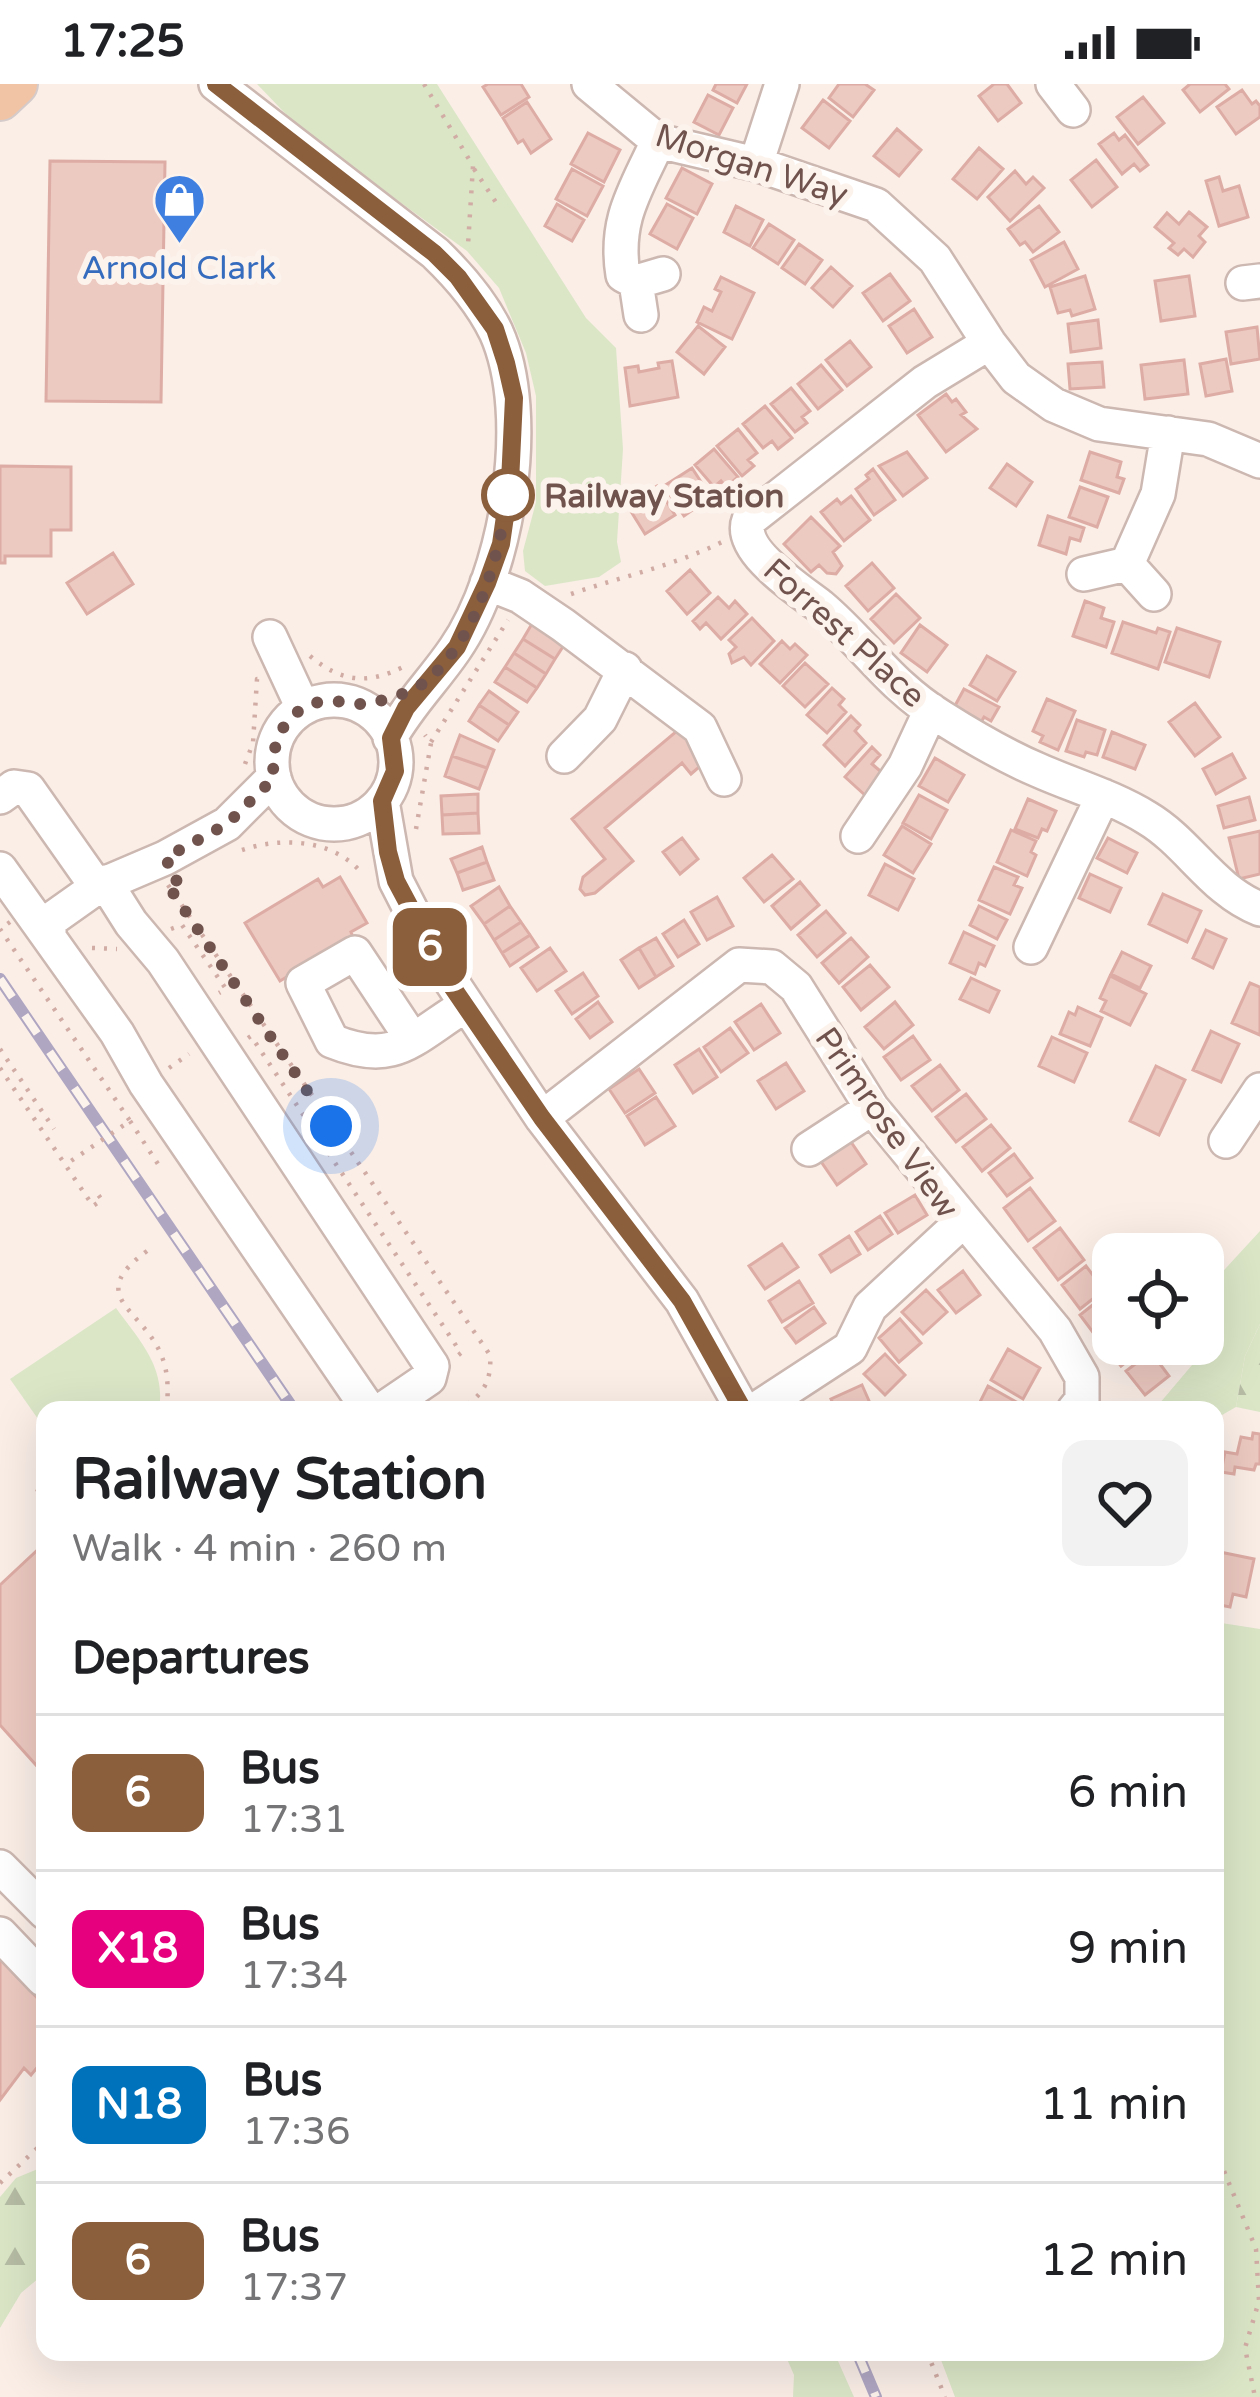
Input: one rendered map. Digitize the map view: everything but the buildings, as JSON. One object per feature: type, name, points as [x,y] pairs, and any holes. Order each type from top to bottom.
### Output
[{"type":"street","name":"Morgan Way","points":[[589,84],[658,140],[755,164],[876,205],[935,259],[1016,378],[1054,405],[1099,424],[1208,439],[1260,461]]},
{"type":"street","points":[[755,164],[782,84]]},
{"type":"street","points":[[222,86],[452,270],[495,329],[514,398],[501,544],[457,647],[396,695],[358,705]]},
{"type":"street","points":[[647,290],[622,275],[618,244],[623,217],[658,140]]},
{"type":"street","name":"Forrest Place","points":[[989,343],[925,382],[749,520],[745,531],[769,564],[830,615],[878,668],[932,710],[1033,768],[1103,796],[1167,832],[1232,896],[1260,909]]},
{"type":"street","points":[[1127,564],[1158,494],[1168,433]]},
{"type":"street","points":[[1084,574],[1127,564]]},
{"type":"street","points":[[1127,564],[1154,594]]},
{"type":"street","points":[[487,583],[520,596],[700,728],[724,779]]},
{"type":"street","points":[[270,637],[303,708]]},
{"type":"street","points":[[564,756],[600,719],[625,669]]},
{"type":"street","points":[[391,738],[421,671]]},
{"type":"street","points":[[229,839],[258,776],[274,746],[280,731],[303,708],[339,700],[358,705],[391,738],[395,771],[382,801],[370,813],[338,824],[301,815],[258,776]]},
{"type":"street","points":[[858,836],[900,775],[932,710]]},
{"type":"street","points":[[0,797],[14,787],[28,788],[148,944],[432,1366],[429,1378],[395,1401]]},
{"type":"street","points":[[1030,947],[1103,796]]},
{"type":"street","points":[[382,801],[396,881]]},
{"type":"street","points":[[148,944],[141,912],[145,890],[171,869],[229,839],[301,815]]},
{"type":"street","points":[[338,824],[396,881],[466,1005],[542,1118],[682,1301],[738,1401]]},
{"type":"street","points":[[0,869],[363,1401]]},
{"type":"street","points":[[54,943],[49,920],[101,884],[171,869]]},
{"type":"street","name":"Primrose View","points":[[542,1118],[739,964],[772,968],[796,987],[872,1108],[964,1220],[870,1307],[850,1348],[769,1401]]},
{"type":"street","points":[[412,1039],[466,1005]]},
{"type":"street","points":[[1226,1142],[1260,1090]]},
{"type":"street","points":[[808,1149],[872,1108]]},
{"type":"street","points":[[964,1220],[1055,1330],[1082,1377],[1081,1401]]},
{"type":"street","points":[[0,1934],[36,1972]]},
{"type":"path","points":[[424,84],[497,204]]},
{"type":"path","points":[[452,270],[467,251],[473,166]]},
{"type":"path","points":[[569,595],[676,565],[745,531]]},
{"type":"path","points":[[430,743],[497,644],[520,596]]},
{"type":"path","points":[[258,776],[253,743],[257,679],[287,675],[308,654],[346,678],[372,680],[421,671]]},
{"type":"path","points":[[229,839],[260,844],[297,842],[330,849],[359,870]]},
{"type":"path","points":[[171,869],[167,884],[490,1355],[492,1373],[473,1401]]},
{"type":"path","points":[[10,922],[0,929],[130,1121],[65,1165]]},
{"type":"path","points":[[54,943],[139,950],[148,944]]},
{"type":"path","points":[[146,1084],[213,1038]]},
{"type":"path","points":[[0,1049],[54,1130]]},
{"type":"path","points":[[0,1068],[93,1206],[102,1200],[94,1189]]},
{"type":"path","points":[[146,1251],[124,1268],[117,1284],[122,1305],[159,1349],[169,1381],[168,1401]]},
{"type":"path","points":[[0,2183],[36,2149]]},
{"type":"path","points":[[1224,2171],[1256,2249],[1259,2301],[1245,2348],[1256,2397]]},
{"type":"path","points":[[931,2361],[945,2397]]},
{"type":"green space","points":[[257,84],[437,84],[586,318],[616,348],[623,449],[617,542],[621,562],[599,577],[545,586],[525,571],[523,551],[536,502],[536,396],[526,353],[499,288],[467,251],[302,131]]},
{"type":"green space","points":[[1260,1231],[1260,1324],[1245,1356],[1236,1407],[1224,1414],[1224,1401],[1162,1401],[1192,1365],[1224,1365],[1224,1270]]},
{"type":"green space","points":[[116,1308],[155,1368],[160,1401],[36,1401],[36,1416],[10,1379]]},
{"type":"green space","points":[[1260,1324],[1260,1412],[1236,1407],[1245,1356]]},
{"type":"green space","points":[[1224,1623],[1260,1629],[1260,2397],[955,2397],[941,2361],[1224,2361]]},
{"type":"green space","points":[[36,2170],[36,2280],[21,2293],[0,2328],[0,2197],[16,2178]]},
{"type":"green space","points":[[788,2361],[838,2361],[854,2397],[793,2397],[794,2375]]},
{"type":"railway","points":[[0,979],[288,1401]]},
{"type":"railway","points":[[861,2361],[876,2397]]},
{"type":"bus line","name":"6","points":[[216,84],[434,253],[458,277],[495,329],[514,398],[501,544],[457,647],[406,708],[391,738],[395,771],[382,801],[388,852],[396,881],[453,988],[542,1118],[682,1301],[738,1401]]},
{"type":"place","name":"Arnold Clark","points":[[179,246]]},
{"type":"place","name":"Railway Station","points":[[508,495]]},
{"type":"route","points":[[331,1126],[167,884],[178,880],[165,858],[227,824],[274,778],[274,746],[280,731],[303,708],[320,701],[358,705],[428,681],[457,647],[487,583],[501,544],[510,482],[508,495]]}]
